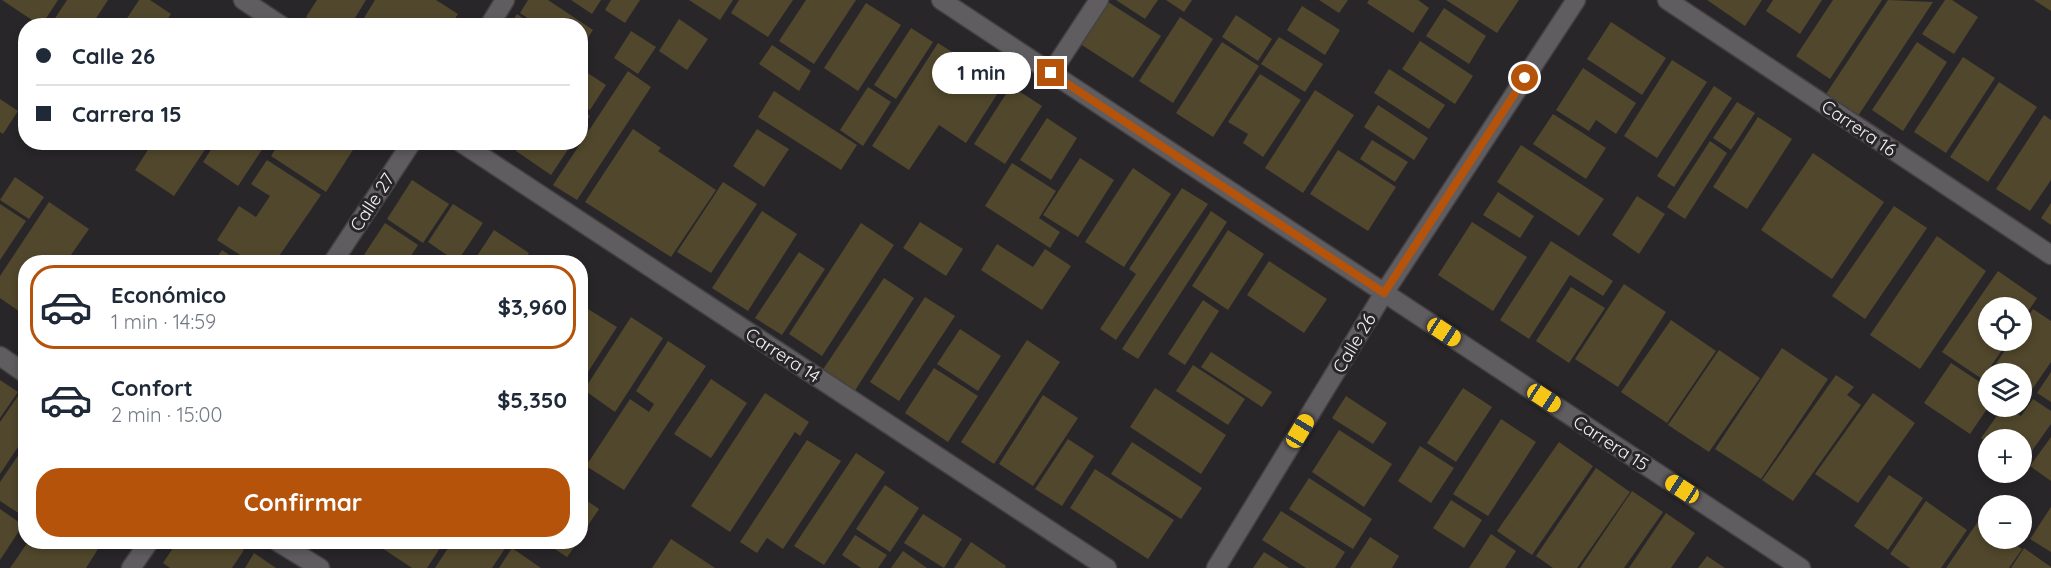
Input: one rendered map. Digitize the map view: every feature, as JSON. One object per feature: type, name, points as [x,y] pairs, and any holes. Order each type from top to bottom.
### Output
[{"type":"street","points":[[243,0],[270,18]]},
{"type":"street","points":[[494,18],[506,0]]},
{"type":"street","name":"Carrera 15","points":[[941,0],[1801,568]]},
{"type":"street","points":[[1051,73],[1099,0]]},
{"type":"street","name":"Calle 26","points":[[1216,568],[1384,293],[1576,0]]},
{"type":"street","name":"Carrera 16","points":[[1666,0],[2051,255]]},
{"type":"street","name":"Calle 27","points":[[338,255],[407,150]]},
{"type":"street","name":"Carrera 14","points":[[472,150],[1107,568]]},
{"type":"street","points":[[0,356],[18,368]]},
{"type":"street","points":[[131,568],[144,549]]},
{"type":"street","points":[[289,549],[320,568]]},
{"type":"building","points":[[2,0],[58,0],[46,18],[29,18]]},
{"type":"building","points":[[67,0],[108,0],[96,18],[55,18]]},
{"type":"building","points":[[139,0],[150,0],[171,14],[168,18],[127,18]]},
{"type":"building","points":[[317,0],[366,0],[355,18],[306,17]]},
{"type":"building","points":[[375,0],[436,0],[458,14],[455,18],[364,18]]},
{"type":"building","points":[[528,0],[548,0],[575,18],[527,18],[520,13]]},
{"type":"building","points":[[571,0],[601,0],[592,14]]},
{"type":"building","points":[[611,0],[640,0],[625,23],[605,10]]},
{"type":"building","points":[[689,0],[733,0],[720,20]]},
{"type":"building","points":[[739,0],[793,0],[768,37],[731,13]]},
{"type":"building","points":[[806,0],[856,0],[814,64],[779,41]]},
{"type":"building","points":[[1105,0],[1161,36],[1133,78],[1074,40]]},
{"type":"building","points":[[1116,0],[1158,0],[1145,19]]},
{"type":"building","points":[[1166,0],[1192,0],[1184,12]]},
{"type":"building","points":[[1319,0],[1348,0],[1339,13]]},
{"type":"building","points":[[1369,0],[1418,0],[1429,8],[1413,33],[1367,3]]},
{"type":"building","points":[[1446,0],[1519,0],[1497,33]]},
{"type":"building","points":[[1707,0],[1762,0],[1745,26]]},
{"type":"building","points":[[1773,0],[1822,0],[1800,34],[1766,11]]},
{"type":"building","points":[[1833,0],[1882,0],[1830,79],[1796,56]]},
{"type":"building","points":[[1888,0],[1933,2],[1858,116],[1826,94]]},
{"type":"building","points":[[1945,0],[1952,0],[1978,17],[1954,54],[1922,34]]},
{"type":"building","points":[[2034,0],[2051,0],[2051,11]]},
{"type":"building","points":[[866,3],[901,25],[858,91],[824,68]]},
{"type":"building","points":[[1302,6],[1340,30],[1325,55],[1287,30]]},
{"type":"building","points":[[1444,8],[1486,36],[1469,64],[1426,36]]},
{"type":"building","points":[[1236,15],[1272,39],[1258,61],[1222,37]]},
{"type":"building","points":[[1180,17],[1213,39],[1173,103],[1139,81]]},
{"type":"building","points":[[679,19],[708,39],[687,70],[659,51]]},
{"type":"building","points":[[1611,22],[1666,58],[1642,95],[1587,59]]},
{"type":"building","points":[[588,27],[593,30],[588,38]]},
{"type":"building","points":[[911,28],[933,42],[896,99],[874,85]]},
{"type":"building","points":[[631,31],[656,47],[638,74],[614,58]]},
{"type":"building","points":[[1279,37],[1323,64],[1305,92],[1261,64]]},
{"type":"building","points":[[1420,41],[1473,76],[1455,104],[1402,69]]},
{"type":"building","points":[[1222,42],[1259,66],[1213,137],[1176,113]]},
{"type":"building","points":[[1917,42],[1947,62],[1903,131],[1872,110]]},
{"type":"building","points":[[938,43],[1003,85],[966,143],[939,125],[909,170],[872,146]]},
{"type":"building","points":[[772,45],[811,71],[799,91],[759,64]]},
{"type":"building","points":[[1963,57],[1995,78],[1946,153],[1914,132]]},
{"type":"building","points":[[1672,60],[1707,82],[1657,158],[1624,136]]},
{"type":"building","points":[[1583,68],[1636,103],[1616,134],[1596,120],[1589,131],[1556,110]]},
{"type":"building","points":[[1389,69],[1445,105],[1429,129],[1374,93]]},
{"type":"building","points":[[628,71],[651,87],[577,200],[553,185],[576,150],[588,150],[588,132]]},
{"type":"building","points":[[588,73],[606,85],[590,110],[588,109]]},
{"type":"building","points":[[1260,74],[1301,100],[1263,157],[1243,143],[1248,134],[1228,122]]},
{"type":"building","points":[[1999,82],[2037,107],[1988,182],[1950,157]]},
{"type":"building","points":[[1011,86],[1042,106],[1005,164],[974,144]]},
{"type":"building","points":[[1714,86],[1732,98],[1674,187],[1657,176]]},
{"type":"building","points":[[868,87],[891,102],[863,146],[840,130]]},
{"type":"building","points":[[1315,90],[1354,115],[1303,193],[1265,168]]},
{"type":"building","points":[[774,91],[857,145],[841,170],[758,117]]},
{"type":"building","points":[[0,99],[18,111],[3,134],[0,132]]},
{"type":"building","points":[[1737,102],[1755,113],[1731,150],[1713,138]]},
{"type":"building","points":[[1378,105],[1428,138],[1414,160],[1364,127]]},
{"type":"building","points":[[1553,114],[1606,148],[1586,179],[1533,144]]},
{"type":"building","points":[[2044,115],[2051,120],[2051,180],[2030,211],[1996,189]]},
{"type":"building","points":[[1758,117],[1792,139],[1747,209],[1713,187]]},
{"type":"building","points":[[1047,118],[1077,138],[1051,180],[1020,160]]},
{"type":"building","points":[[633,129],[661,148],[658,151],[716,190],[671,257],[585,202]]},
{"type":"building","points":[[757,129],[789,149],[764,187],[733,166]]},
{"type":"building","points":[[1372,140],[1408,162],[1395,182],[1360,159]]},
{"type":"building","points":[[1710,141],[1727,153],[1685,219],[1667,207]]},
{"type":"building","points":[[1521,145],[1604,199],[1579,236],[1497,182]]},
{"type":"building","points":[[148,150],[205,150],[174,196],[135,170]]},
{"type":"building","points":[[211,150],[262,150],[238,186],[203,162]]},
{"type":"building","points":[[275,150],[353,150],[326,192],[271,156]]},
{"type":"building","points":[[517,150],[568,150],[551,175]]},
{"type":"building","points":[[1338,150],[1396,187],[1368,231],[1310,194]]},
{"type":"building","points":[[1813,153],[1884,202],[1832,279],[1761,230]]},
{"type":"building","points":[[1080,158],[1114,180],[1078,237],[1043,215]]},
{"type":"building","points":[[267,160],[321,195],[280,255],[240,255],[217,240],[239,206],[256,217],[270,196],[251,184]]},
{"type":"building","points":[[1012,163],[1056,191],[1039,218],[1060,232],[1050,248],[985,206]]},
{"type":"building","points":[[1133,168],[1171,194],[1124,267],[1085,242]]},
{"type":"building","points":[[15,177],[44,197],[29,219],[0,200]]},
{"type":"building","points":[[412,180],[449,204],[423,243],[387,219]]},
{"type":"building","points":[[723,182],[757,204],[711,273],[677,252]]},
{"type":"building","points":[[1182,188],[1208,204],[1116,340],[1100,329],[1136,274],[1129,269]]},
{"type":"building","points":[[1498,192],[1534,216],[1520,238],[1483,215]]},
{"type":"building","points":[[1637,196],[1665,214],[1639,254],[1612,235]]},
{"type":"building","points":[[49,202],[89,229],[71,255],[18,255],[18,310],[0,298],[0,276]]},
{"type":"building","points":[[2051,203],[2051,225],[2041,218]]},
{"type":"building","points":[[0,204],[26,221],[0,260]]},
{"type":"building","points":[[453,204],[483,223],[462,255],[447,255],[428,242]]},
{"type":"building","points":[[1894,206],[1927,228],[1865,319],[1832,296]]},
{"type":"building","points":[[762,211],[797,234],[748,311],[712,288]]},
{"type":"building","points":[[1211,211],[1227,222],[1138,359],[1122,349]]},
{"type":"building","points":[[920,222],[963,249],[946,276],[903,248]]},
{"type":"building","points":[[1472,222],[1527,257],[1493,311],[1438,275]]},
{"type":"building","points":[[385,223],[418,245],[412,255],[364,255]]},
{"type":"building","points":[[861,223],[894,245],[822,356],[789,334]]},
{"type":"building","points":[[494,230],[529,253],[528,255],[478,255]]},
{"type":"building","points":[[1228,230],[1264,254],[1228,310],[1192,286]]},
{"type":"building","points":[[1937,236],[1986,271],[1920,369],[1870,335]]},
{"type":"building","points":[[1551,241],[1613,281],[1603,296],[1570,275],[1529,339],[1500,320]]},
{"type":"building","points":[[997,244],[1033,267],[1045,249],[1071,266],[1042,310],[981,270]]},
{"type":"building","points":[[222,250],[230,255],[219,255]]},
{"type":"building","points":[[799,252],[825,269],[782,335],[755,318]]},
{"type":"building","points":[[1269,261],[1327,299],[1304,333],[1247,295]]},
{"type":"building","points":[[1998,271],[2037,298],[2032,306],[2032,297],[1980,297]]},
{"type":"building","points":[[884,278],[914,298],[854,392],[822,371]]},
{"type":"building","points":[[1624,284],[1666,312],[1618,387],[1575,359]]},
{"type":"building","points":[[1571,287],[1605,308],[1569,363],[1536,341]]},
{"type":"building","points":[[925,297],[955,316],[899,401],[870,382]]},
{"type":"building","points":[[1203,300],[1219,311],[1185,365],[1168,354]]},
{"type":"building","points":[[1978,300],[1978,351],[2001,351],[1993,363],[1978,363],[1978,376],[1942,352]]},
{"type":"building","points":[[588,309],[617,327],[588,372]]},
{"type":"building","points":[[2032,310],[2051,321],[2051,362],[2032,390],[2032,363],[1996,363],[2005,351],[2032,351]]},
{"type":"building","points":[[631,317],[663,338],[615,412],[588,393],[588,384]]},
{"type":"building","points":[[1671,320],[1716,351],[1667,423],[1621,392]]},
{"type":"building","points":[[960,329],[1001,356],[978,391],[937,364]]},
{"type":"building","points":[[1027,340],[1060,362],[994,464],[961,442]]},
{"type":"building","points":[[668,341],[706,366],[624,490],[588,467],[588,463],[630,399],[649,412],[654,404],[636,391]]},
{"type":"building","points":[[1782,348],[1828,379],[1761,479],[1715,449]]},
{"type":"building","points":[[1719,350],[1760,378],[1709,452],[1668,425]]},
{"type":"building","points":[[1211,352],[1272,392],[1262,407],[1201,367]]},
{"type":"building","points":[[1951,363],[1978,381],[1978,417],[1982,417],[1970,434],[1924,403]]},
{"type":"building","points":[[1193,365],[1245,399],[1228,425],[1176,391]]},
{"type":"building","points":[[934,368],[978,396],[948,442],[905,413]]},
{"type":"building","points":[[2051,372],[2051,402],[2037,393]]},
{"type":"building","points":[[1836,375],[1854,387],[1847,395],[1861,405],[1793,501],[1762,480]]},
{"type":"building","points":[[711,379],[747,403],[711,458],[674,434]]},
{"type":"building","points":[[0,380],[18,392],[0,418]]},
{"type":"building","points":[[1155,388],[1226,435],[1201,474],[1130,427]]},
{"type":"building","points":[[1463,388],[1492,407],[1456,462],[1427,443]]},
{"type":"building","points":[[765,393],[809,422],[800,436],[795,432],[730,532],[691,506]]},
{"type":"building","points":[[1873,393],[1915,423],[1858,503],[1815,474]]},
{"type":"building","points":[[1043,395],[1078,418],[1033,486],[999,464]]},
{"type":"building","points":[[18,396],[18,447],[0,474],[0,422]]},
{"type":"building","points":[[1346,396],[1387,423],[1373,444],[1332,418]]},
{"type":"building","points":[[2032,400],[2051,411],[2051,424],[2032,451],[2032,429],[1987,429],[1996,417],[2032,417]]},
{"type":"building","points":[[1501,419],[1536,442],[1488,516],[1453,494]]},
{"type":"building","points":[[1339,430],[1392,464],[1364,507],[1312,472]]},
{"type":"building","points":[[2051,437],[2051,481],[2032,467],[2032,463]]},
{"type":"building","points":[[1068,439],[1094,456],[1062,506],[1035,489]]},
{"type":"building","points":[[807,440],[841,461],[783,549],[767,538],[757,553],[740,542]]},
{"type":"building","points":[[1132,442],[1202,488],[1181,519],[1111,474]]},
{"type":"building","points":[[1559,442],[1593,466],[1532,555],[1497,531]]},
{"type":"building","points":[[1420,446],[1454,468],[1431,503],[1398,481]]},
{"type":"building","points":[[856,453],[885,472],[824,565],[794,546]]},
{"type":"building","points":[[18,456],[18,513],[0,501],[0,482]]},
{"type":"building","points":[[1596,468],[1630,492],[1577,568],[1553,568],[1536,556]]},
{"type":"building","points":[[1095,469],[1174,520],[1148,559],[1070,508]]},
{"type":"building","points":[[1889,475],[1923,498],[1888,550],[1854,526]]},
{"type":"building","points":[[1309,478],[1372,519],[1353,549],[1289,509]]},
{"type":"building","points":[[885,485],[919,508],[890,552],[856,529]]},
{"type":"building","points":[[1632,491],[1663,512],[1624,568],[1580,568]]},
{"type":"building","points":[[1451,500],[1482,520],[1464,548],[1433,528]]},
{"type":"building","points":[[588,501],[599,509],[588,525]]},
{"type":"building","points":[[1926,501],[1967,530],[1941,568],[1910,568],[1890,554]]},
{"type":"building","points":[[2051,507],[2051,552],[2032,540],[2032,536]]},
{"type":"building","points":[[0,509],[18,522],[18,533],[0,560]]},
{"type":"building","points":[[1281,511],[1345,552],[1335,568],[1306,568],[1262,540]]},
{"type":"building","points":[[1666,513],[1695,533],[1671,568],[1629,568]]},
{"type":"building","points":[[923,514],[962,539],[944,568],[904,543]]},
{"type":"building","points":[[1978,521],[1978,549],[2022,549],[2009,568],[1946,568]]},
{"type":"building","points":[[1491,534],[1516,551],[1505,568],[1469,568]]},
{"type":"building","points":[[855,535],[887,555],[878,568],[861,568],[842,555]]},
{"type":"building","points":[[1370,537],[1399,556],[1392,568],[1350,568]]},
{"type":"building","points":[[671,539],[715,568],[652,568]]},
{"type":"building","points":[[971,542],[1006,566],[1005,568],[954,568]]},
{"type":"building","points":[[23,549],[98,549],[86,568],[10,568]]},
{"type":"building","points":[[172,549],[244,550],[232,568],[170,568],[163,563]]},
{"type":"building","points":[[384,549],[439,549],[427,568],[412,568]]},
{"type":"building","points":[[447,549],[505,549],[492,568],[435,568]]},
{"type":"building","points":[[513,549],[541,568],[499,568]]},
{"type":"building","points":[[555,549],[573,549],[567,557]]},
{"type":"building","points":[[2023,549],[2051,567],[2051,568],[2011,568]]},
{"type":"building","points":[[903,551],[927,568],[891,568]]},
{"type":"building","points":[[1264,552],[1289,568],[1253,568]]},
{"type":"building","points":[[254,553],[276,568],[245,568]]},
{"type":"building","points":[[1707,556],[1725,568],[1698,568]]},
{"type":"route","points":[[1051,73],[1384,293],[1525,78]]}]
